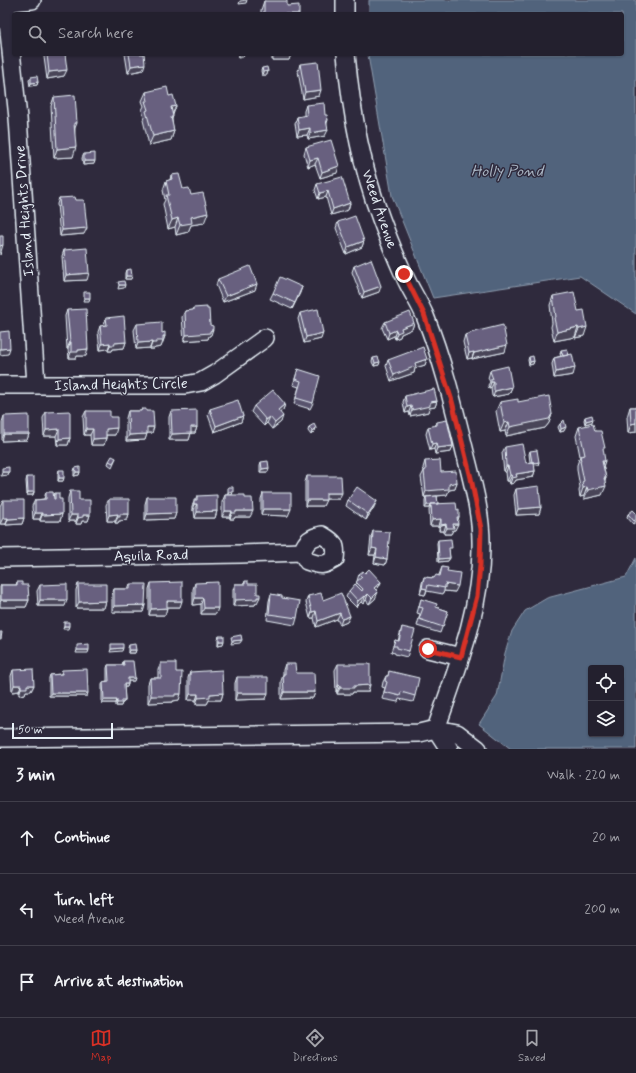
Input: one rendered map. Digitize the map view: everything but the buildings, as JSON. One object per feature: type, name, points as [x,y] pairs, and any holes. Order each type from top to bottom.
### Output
[{"type":"street","points":[[3,3],[32,0]]},
{"type":"street","points":[[345,0],[345,12]]},
{"type":"street","name":"Island Heights Drive","points":[[3,3],[18,118],[36,384]]},
{"type":"street","name":"Weed Avenue","points":[[346,56],[352,111],[363,163],[381,219],[404,274],[424,314],[432,334],[452,401],[477,505],[481,529],[477,596],[461,657],[436,729]]},
{"type":"street","name":"Island Heights Circle","points":[[36,384],[186,386],[201,382],[215,374],[265,338]]},
{"type":"street","points":[[0,385],[36,384]]},
{"type":"street","name":"Aquila Road","points":[[0,558],[302,552]]},
{"type":"street","points":[[428,649],[461,657]]},
{"type":"street","points":[[0,738],[419,733],[436,729],[457,733],[478,749]]},
{"type":"street","points":[[436,729],[449,749]]},
{"type":"water","name":"Holly Pond","points":[[369,0],[636,0],[636,314],[580,276],[433,298],[392,196],[368,56],[624,56],[624,12],[369,12]]},
{"type":"water","points":[[636,558],[636,749],[511,749],[479,724],[497,696],[505,653],[512,631],[525,611],[547,598],[626,577]]},
{"type":"route","points":[[404,274],[424,314],[432,334],[452,401],[471,478],[481,529],[477,596],[461,657],[428,649]]}]
